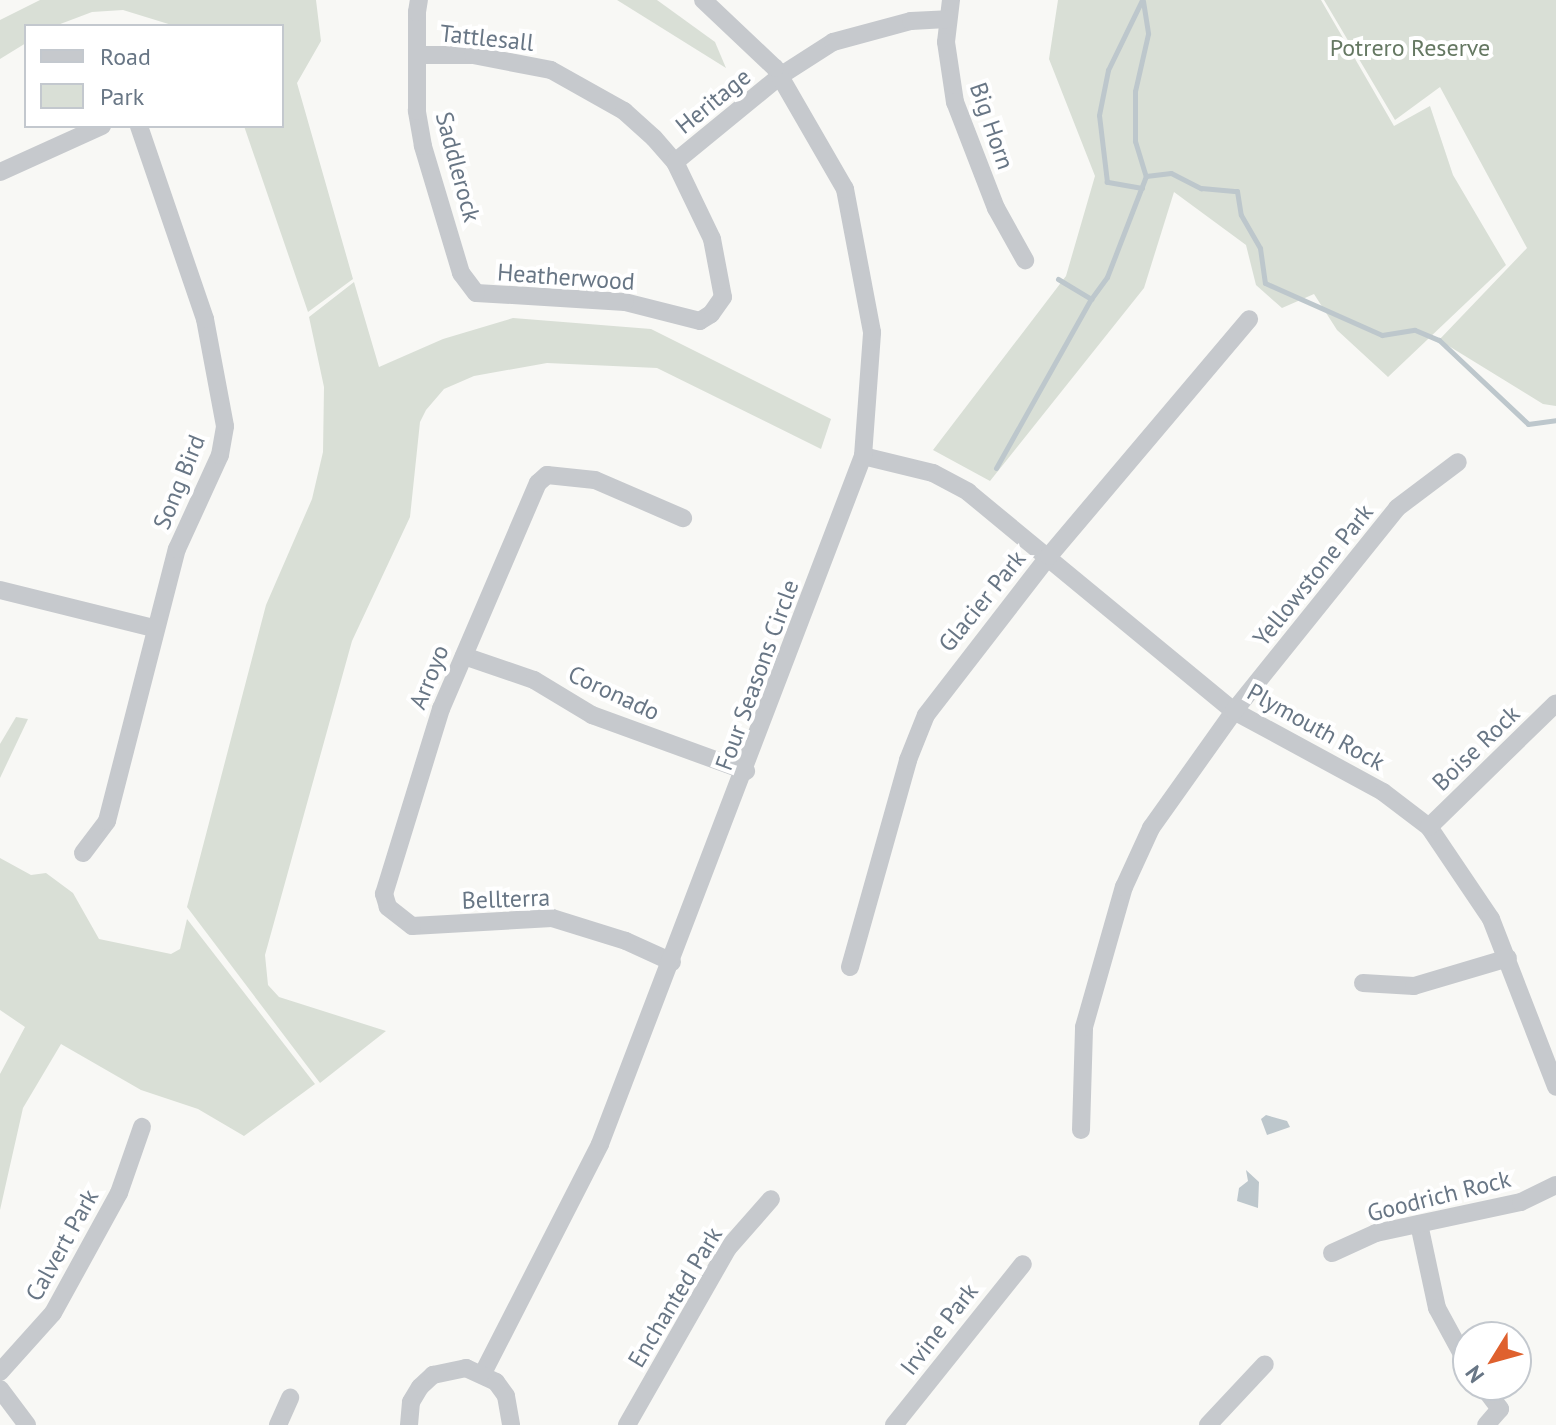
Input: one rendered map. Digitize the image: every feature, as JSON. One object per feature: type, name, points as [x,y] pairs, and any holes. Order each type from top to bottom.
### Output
[{"type":"street","name":"Saddlerock","points":[[419,0],[417,111],[423,146],[461,273],[476,293]]},
{"type":"street","name":"Four Seasons Circle","points":[[483,1373],[600,1144],[746,771],[863,456],[872,332],[858,237],[845,189],[780,76],[703,0]]},
{"type":"street","name":"Heritage","points":[[675,162],[780,76],[833,42],[949,9]]},
{"type":"street","name":"Big Horn","points":[[949,9],[955,102],[996,208],[1025,260]]},
{"type":"street","name":"Tattlesall","points":[[417,55],[473,55],[551,70],[624,111],[675,162],[700,207],[723,278],[723,297],[700,321]]},
{"type":"street","points":[[0,172],[98,128]]},
{"type":"street","name":"Song Bird","points":[[83,853],[107,821],[154,628],[177,549],[220,455],[225,426],[205,319],[140,128]]},
{"type":"street","name":"Heatherwood","points":[[476,293],[625,302],[700,321]]},
{"type":"street","name":"Glacier Park","points":[[850,967],[908,760],[926,715],[1049,556],[1249,319]]},
{"type":"street","name":"Plymouth Rock","points":[[863,456],[933,473],[956,485],[1049,556],[1234,711],[1383,792],[1429,827],[1466,876],[1508,958],[1556,1087]]},
{"type":"street","name":"Yellowstone Park","points":[[1081,1130],[1084,1027],[1124,887],[1151,828],[1234,711],[1397,508],[1458,462]]},
{"type":"street","name":"Arroyo","points":[[388,907],[384,894],[392,864],[441,709],[522,513],[547,475],[595,480],[683,518]]},
{"type":"street","points":[[0,590],[154,628]]},
{"type":"street","name":"Coronado","points":[[464,656],[534,680],[618,725],[746,771]]},
{"type":"street","name":"Boise Rock","points":[[1429,827],[1556,703]]},
{"type":"street","name":"Bellterra","points":[[388,907],[412,926],[552,918],[626,941],[672,962]]},
{"type":"street","points":[[1363,983],[1414,986],[1508,958]]},
{"type":"street","name":"Calvert Park","points":[[0,1372],[53,1313],[119,1193],[142,1127]]},
{"type":"street","name":"Goodrich Rock","points":[[1332,1253],[1376,1233],[1510,1205],[1556,1185]]},
{"type":"street","name":"Enchanted Park","points":[[627,1425],[728,1248],[771,1199]]},
{"type":"street","points":[[1419,1224],[1437,1308],[1452,1336]]},
{"type":"street","name":"Irvine Park","points":[[894,1425],[1023,1264]]},
{"type":"street","points":[[1208,1425],[1265,1364]]},
{"type":"street","points":[[409,1425],[411,1402],[433,1375],[449,1369],[483,1373],[506,1396],[511,1425]]},
{"type":"street","points":[[0,1389],[27,1425]]},
{"type":"street","points":[[278,1425],[290,1398]]},
{"type":"street","points":[[1486,1425],[1500,1409],[1494,1401]]},
{"type":"green space","points":[[40,0],[316,0],[321,41],[297,83],[353,279],[308,312],[245,128],[284,128],[284,24],[168,24],[123,10],[92,12],[60,24],[24,24],[24,44],[0,59],[0,20]]},
{"type":"green space","points":[[617,0],[657,0],[715,42],[726,68]]},
{"type":"green space","points":[[1058,0],[1321,0],[1394,126],[1430,106],[1453,175],[1506,265],[1388,377],[1337,330],[1314,294],[1282,308],[1256,285],[1246,245],[1174,192],[1144,288],[990,481],[933,450],[1066,276],[1095,176],[1049,59]]},
{"type":"green space","name":"Potrero Reserve","points":[[1324,0],[1556,0],[1556,406],[1543,404],[1439,340],[1527,248],[1440,87],[1395,120]]},
{"type":"green space","points":[[354,282],[379,367],[443,339],[513,318],[651,329],[831,419],[821,449],[657,368],[547,363],[474,376],[444,389],[426,410],[420,422],[410,517],[352,641],[265,955],[268,985],[279,997],[386,1031],[320,1083],[187,907],[266,605],[312,499],[323,452],[324,387],[309,317]]},
{"type":"green space","points":[[16,717],[28,719],[0,778],[0,744]]},
{"type":"green space","points":[[0,858],[31,875],[46,873],[73,893],[99,939],[171,954],[180,949],[187,919],[315,1084],[244,1136],[198,1109],[141,1090],[61,1044],[23,1108],[0,1210],[0,1074],[25,1027],[0,1010]]},
{"type":"shaded area","points":[[1266,1115],[1287,1121],[1290,1127],[1267,1135],[1261,1119]]},
{"type":"shaded area","points":[[1246,1170],[1259,1182],[1258,1208],[1237,1201],[1239,1188],[1248,1181]]},
{"type":"waterway","points":[[1142,0],[1108,70],[1099,115],[1107,182],[1142,188]]},
{"type":"waterway","points":[[1143,1],[1148,34],[1135,91],[1135,141],[1146,176]]},
{"type":"waterway","points":[[1058,279],[1091,299],[1107,277],[1146,176],[1171,173],[1201,188],[1237,191],[1241,215],[1260,248],[1265,283],[1382,335],[1415,330],[1439,340],[1528,424],[1556,420]]},
{"type":"waterway","points":[[996,468],[1091,299]]}]
